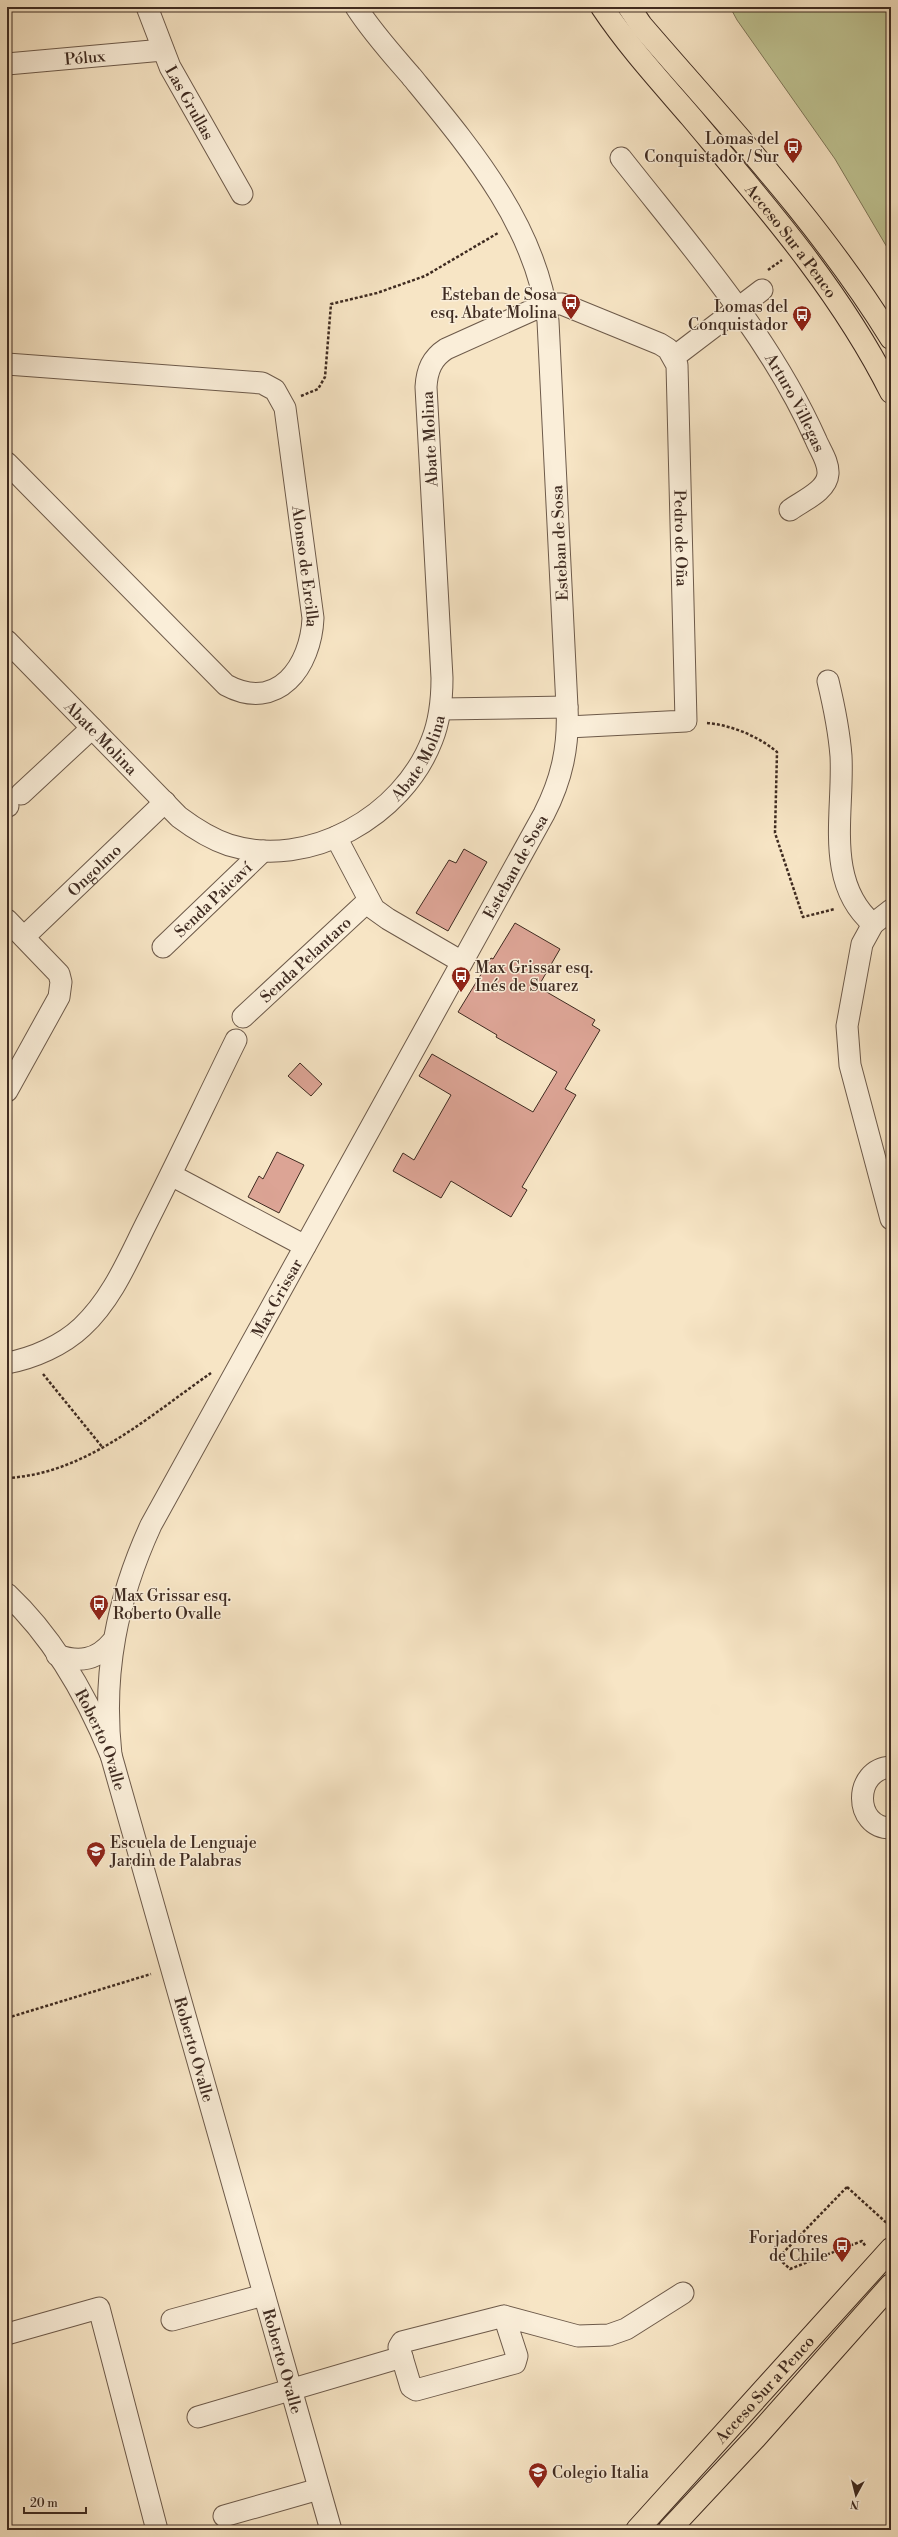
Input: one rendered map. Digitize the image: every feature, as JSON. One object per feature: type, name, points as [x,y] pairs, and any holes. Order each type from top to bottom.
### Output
[{"type":"main road","name":"Acceso Sur a Penco","points":[[602,7],[624,38],[799,249],[856,328],[891,392]]},
{"type":"main road","name":"Acceso Sur a Penco","points":[[629,7],[641,25],[795,203],[865,296],[891,338]]},
{"type":"main road","name":"Acceso Sur a Penco","points":[[637,2530],[891,2249]]},
{"type":"main road","name":"Acceso Sur a Penco","points":[[669,2530],[756,2437],[891,2285]]},
{"type":"street","name":"Las Grullas","points":[[147,7],[162,50],[242,194]]},
{"type":"street","name":"Esteban de Sosa","points":[[356,7],[450,124],[492,182],[515,222],[538,271],[546,304],[568,717],[562,770],[551,800],[462,962]]},
{"type":"street","name":"Pólux","points":[[7,64],[162,50]]},
{"type":"street","name":"Arturo Villegas","points":[[622,158],[738,308],[796,400],[828,468],[827,479],[824,485],[790,510]]},
{"type":"street","points":[[546,304],[570,306],[660,344],[674,357],[762,290]]},
{"type":"street","name":"Abate Molina","points":[[11,653],[92,728],[165,802],[196,829],[214,839],[230,845],[263,851],[300,848],[336,837],[379,811],[406,785],[417,770],[432,740],[441,709],[442,678],[427,376],[434,359],[446,349],[546,304]]},
{"type":"street","name":"Pedro de Oña","points":[[568,717],[686,721],[678,374],[674,357]]},
{"type":"street","points":[[7,364],[262,383],[276,390],[284,401]]},
{"type":"street","name":"Alonso de Ercilla","points":[[7,463],[226,685],[247,693],[268,692],[285,683],[299,668],[309,648],[312,625],[284,401]]},
{"type":"street","points":[[828,681],[835,709],[841,757],[843,879],[853,904],[873,924]]},
{"type":"street","points":[[441,709],[568,717]]},
{"type":"street","points":[[12,802],[92,728]]},
{"type":"street","name":"Ongolmo","points":[[24,937],[165,802]]},
{"type":"street","points":[[336,837],[368,901],[388,919],[462,962]]},
{"type":"street","name":"Senda Paicaví","points":[[163,947],[263,851]]},
{"type":"street","name":"Senda Pelantaro","points":[[243,1017],[368,901]]},
{"type":"street","points":[[891,910],[873,924],[866,933],[859,954],[848,1011],[847,1041],[850,1065],[891,1219]]},
{"type":"street","points":[[7,920],[59,974],[61,990],[7,1091]]},
{"type":"street","name":"Max Grissar","points":[[111,1755],[107,1698],[112,1642],[130,1574],[151,1525],[462,962]]},
{"type":"street","points":[[7,1363],[28,1357],[65,1340],[82,1327],[100,1306],[117,1280],[171,1175],[236,1040]]},
{"type":"street","points":[[171,1175],[305,1246]]},
{"type":"street","name":"Roberto Ovalle","points":[[7,1594],[30,1617],[57,1655],[88,1704],[111,1755],[331,2530]]},
{"type":"street","points":[[57,1655],[67,1659],[88,1659],[98,1655],[112,1642]]},
{"type":"street","points":[[891,1767],[873,1774],[863,1789],[862,1797],[866,1814],[879,1826],[891,1828]]},
{"type":"street","points":[[504,2316],[517,2356],[512,2365],[416,2390],[412,2387],[399,2345],[402,2342],[504,2316],[566,2333],[599,2336],[626,2329],[683,2293]]},
{"type":"street","points":[[172,2320],[264,2296]]},
{"type":"street","points":[[7,2334],[99,2308],[157,2530]]},
{"type":"street","points":[[198,2418],[402,2357]]},
{"type":"street","points":[[224,2516],[319,2490]]},
{"type":"path","points":[[284,401],[312,393],[322,384],[326,377],[331,304],[377,293],[425,276],[515,222]]},
{"type":"path","points":[[762,290],[777,282],[768,270],[799,249]]},
{"type":"path","points":[[718,724],[763,740],[777,752],[775,833],[803,917],[853,904]]},
{"type":"path","points":[[28,1357],[103,1448]]},
{"type":"path","points":[[7,1478],[27,1476],[64,1466],[103,1448],[212,1372]]},
{"type":"path","points":[[7,2018],[171,1968]]},
{"type":"path","points":[[861,2254],[866,2248],[862,2242],[790,2269],[778,2258],[847,2187],[891,2227]]},
{"type":"green space","points":[[730,7],[889,7],[891,15],[891,254],[835,159],[737,20]]},
{"type":"building","points":[[464,849],[487,862],[448,931],[416,913],[449,860],[456,863]]},
{"type":"building","points":[[515,923],[560,949],[538,987],[595,1020],[592,1025],[600,1030],[565,1089],[576,1095],[522,1187],[527,1190],[511,1217],[451,1181],[441,1198],[393,1171],[403,1153],[414,1160],[451,1095],[419,1076],[432,1054],[533,1112],[557,1072],[496,1037],[497,1035],[458,1012],[491,958],[493,959]]},
{"type":"building","points":[[300,1063],[322,1084],[311,1096],[288,1076]]},
{"type":"building","points":[[277,1152],[304,1165],[279,1213],[248,1197],[259,1176],[263,1179]]},
{"type":"place","name":"Lomas del Conquistador / Sur","points":[[793,164]]},
{"type":"place","name":"Esteban de Sosa esq. Abate Molina","points":[[571,320]]},
{"type":"place","name":"Lomas del Conquistador","points":[[802,332]]},
{"type":"place","name":"Max Grissar esq. Inés de Suarez","points":[[461,993]]},
{"type":"place","name":"Max Grissar esq. Roberto Ovalle","points":[[99,1621]]},
{"type":"place","name":"Escuela de Lenguaje Jardin de Palabras","points":[[96,1868]]},
{"type":"place","name":"Forjadores de Chile","points":[[842,2263]]},
{"type":"place","name":"Colegio Italia","points":[[538,2489]]}]
